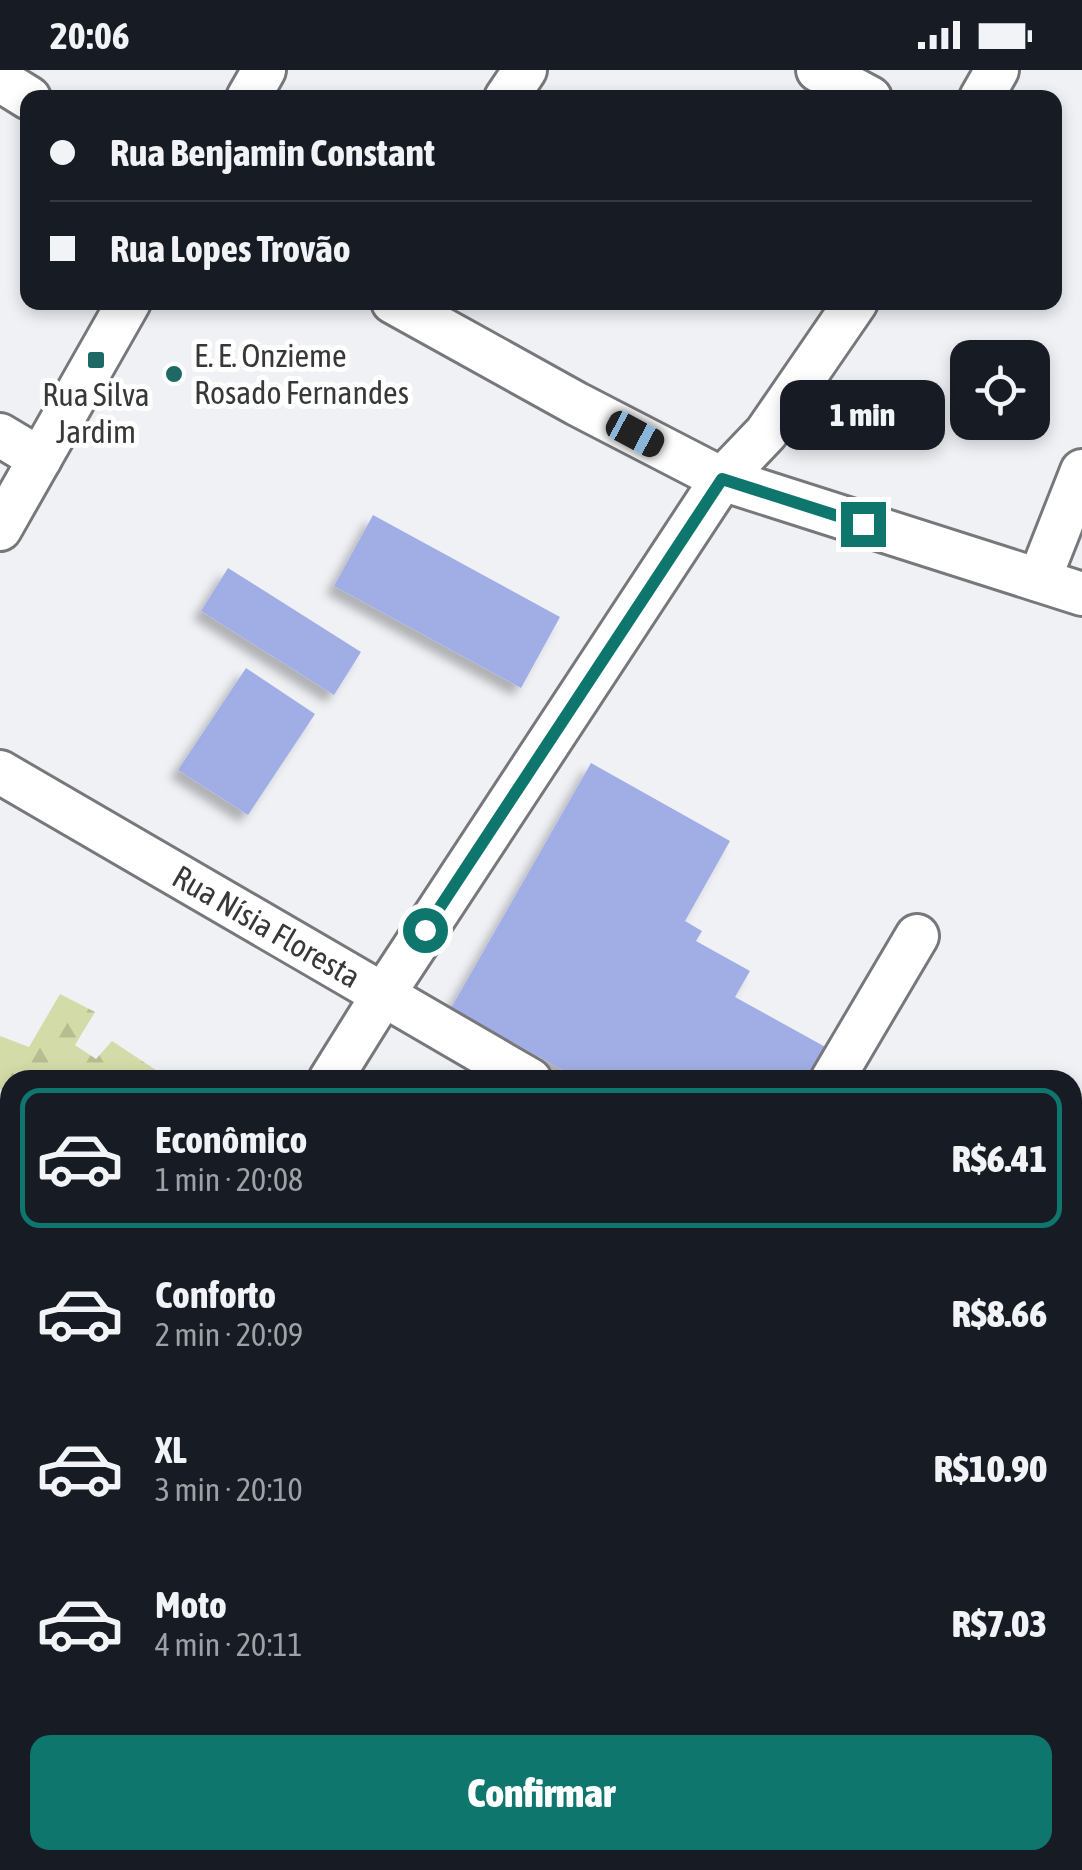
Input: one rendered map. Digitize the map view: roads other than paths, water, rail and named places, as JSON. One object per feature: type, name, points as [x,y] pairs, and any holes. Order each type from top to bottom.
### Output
[{"type":"street","points":[[818,70],[855,90]]},
{"type":"street","points":[[0,529],[124,310]]},
{"type":"street","points":[[407,310],[722,479],[1082,594]]},
{"type":"street","points":[[336,1070],[722,479],[766,433],[851,310]]},
{"type":"street","points":[[0,435],[40,459]]},
{"type":"street","points":[[1039,580],[1082,471]]},
{"type":"street","name":"Rua Nísia Floresta","points":[[0,772],[513,1070]]},
{"type":"street","points":[[838,1070],[917,936]]},
{"type":"place","name":"Rua Silva Jardim","points":[[96,360]]},
{"type":"place","name":"E. E. Onzieme Rosado Fernandes","points":[[174,374]]}]
